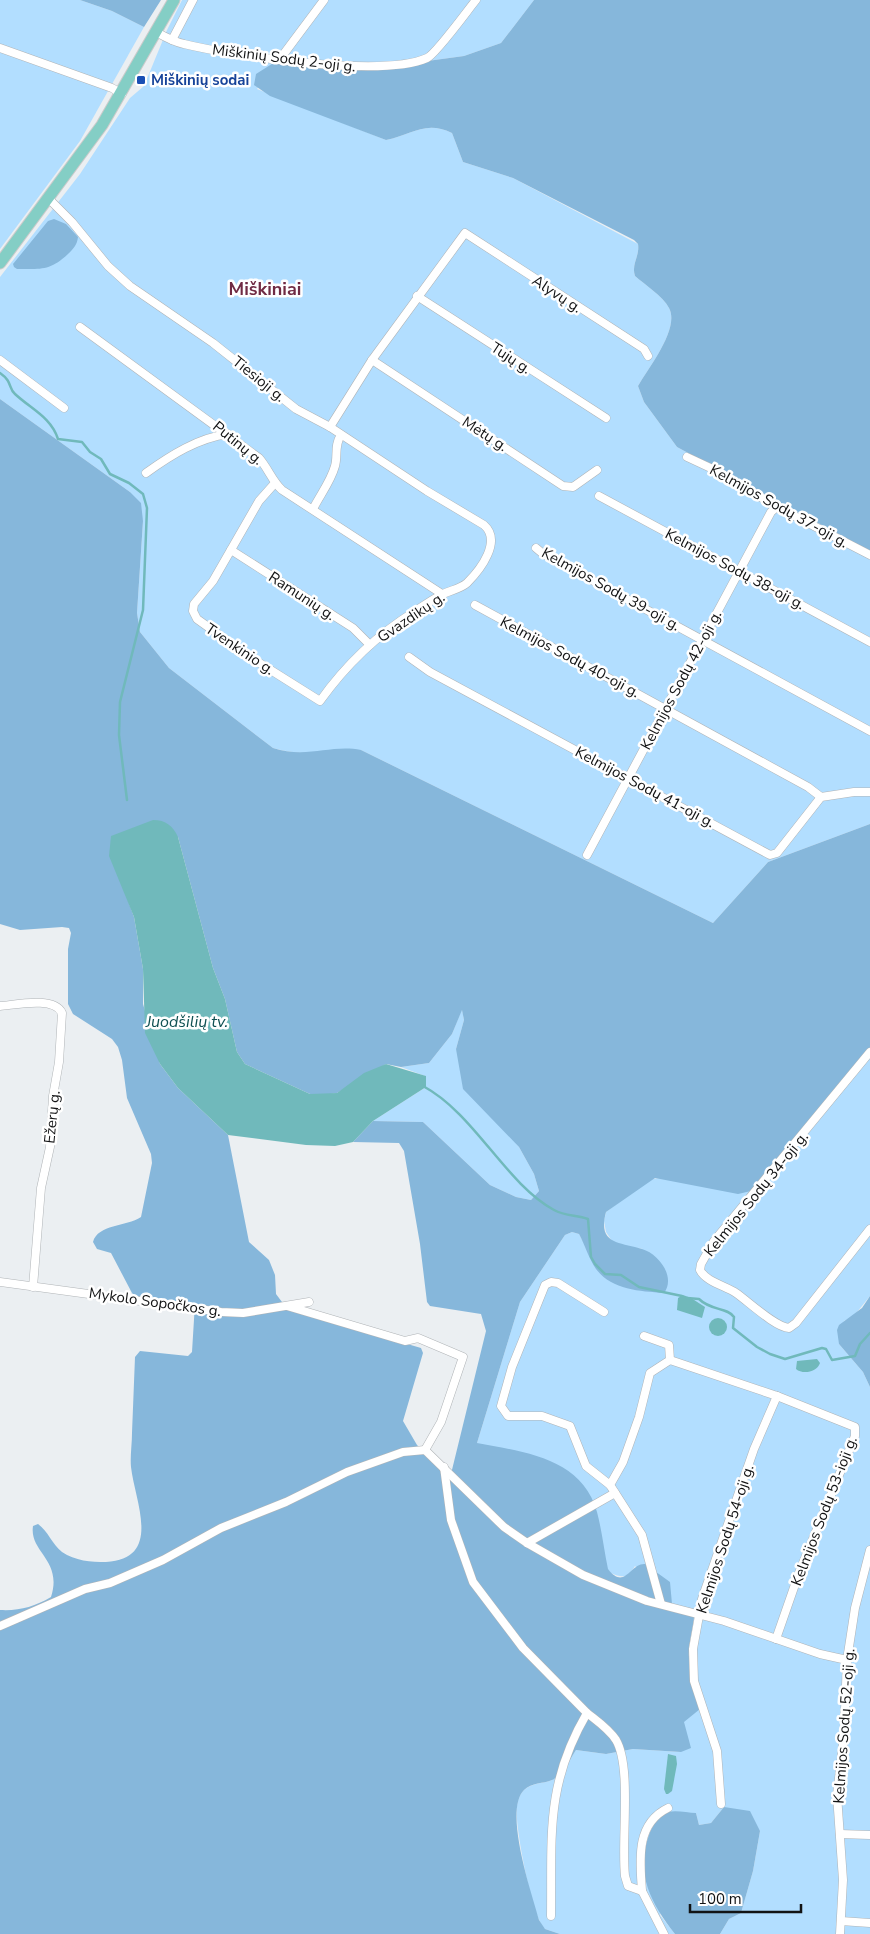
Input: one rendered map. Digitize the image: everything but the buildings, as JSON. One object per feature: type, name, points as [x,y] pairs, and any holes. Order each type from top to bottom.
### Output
[{"type":"main road","points":[[0,263],[84,152],[122,94],[174,0]]},
{"type":"street","points":[[172,40],[193,0]]},
{"type":"street","points":[[280,58],[324,0]]},
{"type":"street","name":"Miškinių Sodų 2-oji g.","points":[[156,32],[172,40],[222,52],[358,67],[408,63],[428,58],[476,0]]},
{"type":"street","points":[[0,48],[112,88],[122,94]]},
{"type":"street","name":"Tiesioji g.","points":[[49,199],[120,278],[213,342],[296,409],[330,427],[427,491],[484,524],[490,531]]},
{"type":"street","name":"Alyvų g.","points":[[417,296],[465,233],[644,349],[648,356]]},
{"type":"street","points":[[330,427],[372,360],[417,296]]},
{"type":"street","name":"Tujų g.","points":[[417,296],[606,418]]},
{"type":"street","name":"Putinų g.","points":[[80,327],[259,458],[267,467],[275,483],[442,594]]},
{"type":"street","points":[[0,360],[64,408]]},
{"type":"street","name":"Mėtų g.","points":[[372,360],[563,486],[573,487],[598,470]]},
{"type":"street","points":[[146,473],[170,456],[200,441],[212,436],[228,434]]},
{"type":"street","points":[[313,509],[336,464],[340,435]]},
{"type":"street","name":"Kelmijos Sodų 37-oji g.","points":[[687,458],[717,471],[777,507],[870,555]]},
{"type":"street","name":"Tvenkinio g.","points":[[275,483],[259,501],[213,581],[194,604],[194,616],[250,657],[320,701]]},
{"type":"street","name":"Kelmijos Sodų 38-oji g.","points":[[599,496],[870,642]]},
{"type":"street","name":"Kelmijos Sodų 42-oji g.","points":[[587,855],[771,512],[777,507]]},
{"type":"street","name":"Gvazdikų g.","points":[[320,701],[337,677],[370,645],[409,615],[442,594],[466,583],[491,547],[490,531]]},
{"type":"street","name":"Kelmijos Sodų 39-oji g.","points":[[536,548],[542,553],[870,731]]},
{"type":"street","name":"Ramunių g.","points":[[231,550],[353,628],[370,645]]},
{"type":"street","name":"Kelmijos Sodų 40-oji g.","points":[[475,605],[808,786],[821,797]]},
{"type":"street","name":"Kelmijos Sodų 41-oji g.","points":[[409,657],[430,672],[770,855],[777,853],[821,797]]},
{"type":"street","points":[[821,797],[854,792],[870,792]]},
{"type":"street","name":"Ežerų g.","points":[[0,1006],[47,1003],[57,1006],[62,1012],[59,1062],[53,1096],[50,1147],[41,1188],[33,1287]]},
{"type":"street","name":"Kelmijos Sodų 34-oji g.","points":[[870,1052],[714,1241],[701,1264],[700,1270],[710,1279],[734,1291],[780,1325],[789,1328],[796,1323],[870,1229]]},
{"type":"street","name":"Mykolo Sopočkos g.","points":[[0,1282],[220,1312],[243,1313],[309,1302]]},
{"type":"street","points":[[604,1312],[558,1283],[551,1282],[545,1285],[512,1367],[501,1406],[508,1416],[542,1416],[570,1426],[586,1466],[610,1485],[642,1535],[661,1604]]},
{"type":"street","points":[[285,1306],[405,1341],[418,1338],[463,1357],[441,1422],[425,1450]]},
{"type":"street","points":[[610,1485],[623,1462],[639,1417],[648,1378],[653,1370],[670,1360],[669,1345],[644,1336]]},
{"type":"street","name":"Kelmijos Sodų 53-ioji g.","points":[[670,1360],[777,1396],[852,1424],[856,1431],[799,1573],[776,1639]]},
{"type":"street","name":"Kelmijos Sodų 54-oji g.","points":[[721,1804],[717,1751],[694,1681],[693,1649],[702,1599],[754,1449],[777,1396]]},
{"type":"street","points":[[0,1626],[85,1589],[110,1584],[163,1560],[221,1528],[286,1502],[347,1472],[403,1452],[425,1450],[504,1527],[527,1543],[582,1575],[647,1600],[699,1614],[847,1660]]},
{"type":"street","points":[[444,1467],[451,1520],[473,1582],[523,1648],[616,1741],[620,1752],[624,1788],[625,1876],[628,1886],[642,1891]]},
{"type":"street","points":[[527,1543],[615,1493]]},
{"type":"street","name":"Kelmijos Sodų 52-oji g.","points":[[840,1934],[843,1880],[837,1794],[844,1736],[847,1660],[867,1575],[870,1550]]},
{"type":"street","points":[[551,1916],[553,1803],[562,1766],[572,1740],[587,1713]]},
{"type":"street","points":[[664,1934],[642,1891],[640,1850],[654,1816],[668,1808]]},
{"type":"street","points":[[840,1834],[870,1836]]},
{"type":"street","points":[[841,1921],[870,1923]]},
{"type":"shaded area","points":[[0,0],[80,0],[112,11],[144,27],[80,141],[0,249]]},
{"type":"shaded area","points":[[80,0],[161,0],[144,27],[112,11]]},
{"type":"shaded area","points":[[182,0],[534,0],[501,43],[464,56],[354,71],[275,62],[257,89],[386,140],[426,128],[442,129],[452,133],[463,162],[513,178],[638,244],[634,268],[635,276],[663,299],[669,308],[671,316],[670,326],[662,347],[638,386],[644,402],[677,447],[870,551],[870,824],[768,862],[713,923],[361,750],[306,753],[273,748],[169,668],[140,632],[137,613],[143,521],[130,492],[0,399],[0,277],[80,174],[130,98],[144,86],[167,30]]},
{"type":"shaded area","points":[[534,0],[870,0],[870,551],[677,447],[644,402],[638,386],[662,347],[670,326],[671,316],[669,308],[663,299],[635,276],[634,268],[638,244],[634,240],[513,178],[463,162],[452,133],[442,129],[426,128],[386,140],[270,96],[254,85],[256,74],[275,62],[354,71],[464,56],[501,43]]},
{"type":"shaded area","points":[[54,219],[66,224],[78,237],[74,248],[62,260],[45,268],[17,269],[14,267],[13,264],[48,221]]},
{"type":"shaded area","points":[[0,399],[130,492],[141,503],[143,521],[137,613],[140,632],[169,668],[273,748],[297,752],[339,749],[361,750],[713,923],[768,862],[870,824],[870,1048],[751,1191],[738,1194],[655,1178],[606,1212],[605,1231],[612,1240],[642,1249],[660,1261],[667,1273],[668,1280],[664,1293],[627,1288],[610,1281],[596,1269],[579,1234],[572,1232],[565,1235],[520,1302],[477,1443],[532,1455],[565,1469],[579,1480],[589,1494],[597,1512],[608,1569],[614,1575],[623,1577],[635,1567],[645,1564],[670,1582],[672,1604],[694,1609],[689,1664],[700,1709],[684,1722],[691,1748],[681,1752],[633,1749],[606,1754],[576,1750],[556,1778],[527,1787],[518,1801],[516,1816],[521,1853],[539,1920],[545,1929],[560,1934],[0,1934],[0,1610],[26,1608],[51,1597],[54,1584],[53,1574],[50,1565],[36,1543],[33,1535],[33,1526],[38,1524],[62,1552],[78,1559],[106,1562],[124,1558],[135,1551],[140,1540],[141,1526],[131,1463],[135,1357],[140,1351],[188,1356],[192,1352],[195,1303],[136,1297],[132,1293],[111,1253],[97,1249],[93,1242],[100,1232],[141,1217],[152,1163],[151,1154],[127,1098],[122,1060],[118,1047],[112,1039],[73,1014],[68,1004],[68,949],[71,933],[69,928],[20,930],[0,924]],"holes":[[[178,837],[213,968],[225,999],[237,1052],[245,1064],[310,1094],[325,1095],[337,1093],[386,1064],[401,1067],[429,1063],[452,1034],[462,1010],[464,1020],[456,1049],[463,1089],[519,1147],[534,1174],[539,1191],[531,1200],[516,1197],[490,1185],[423,1122],[373,1121],[353,1142],[399,1143],[404,1151],[420,1244],[427,1302],[430,1306],[481,1314],[486,1331],[450,1478],[417,1445],[403,1421],[423,1353],[421,1348],[291,1310],[285,1306],[276,1294],[275,1275],[269,1260],[249,1242],[228,1135],[178,1088],[160,1064],[143,1004],[143,969],[134,917],[123,887]]]},
{"type":"shaded area","points":[[462,1009],[464,1020],[456,1049],[502,1126],[519,1147],[534,1174],[539,1191],[531,1200],[516,1197],[490,1185],[423,1122],[373,1121],[426,1087],[425,1076],[401,1067],[429,1063],[452,1034]]},
{"type":"shaded area","points":[[870,1048],[870,1296],[853,1317],[844,1321],[839,1344],[863,1372],[870,1387],[870,1934],[720,1934],[729,1919],[741,1913],[753,1871],[760,1831],[724,1807],[711,1823],[699,1825],[696,1813],[660,1915],[675,1934],[560,1934],[545,1929],[535,1909],[523,1859],[517,1815],[520,1796],[524,1790],[531,1786],[556,1778],[576,1750],[606,1754],[633,1749],[681,1752],[683,1722],[692,1682],[689,1656],[694,1621],[672,1604],[635,1566],[625,1576],[611,1573],[477,1443],[520,1302],[565,1235],[572,1232],[579,1234],[587,1249],[643,1249],[622,1246],[612,1241],[606,1232],[604,1221],[606,1212],[650,1179],[661,1178],[758,1184]]},
{"type":"shaded area","points":[[870,1296],[870,1387],[863,1372],[839,1344],[837,1330],[839,1325],[862,1308]]},
{"type":"shaded area","points":[[724,1807],[750,1811],[760,1831],[753,1871],[741,1913],[729,1919],[720,1934],[675,1934],[659,1911],[648,1888],[644,1863],[649,1835],[656,1821],[669,1812],[696,1813],[699,1825],[711,1823]]},
{"type":"water","name":"Juodšilių tv.","points":[[153,820],[168,824],[178,837],[213,968],[225,999],[237,1052],[245,1064],[310,1094],[337,1093],[364,1073],[386,1064],[426,1076],[426,1087],[373,1121],[353,1142],[335,1146],[306,1145],[228,1135],[178,1088],[160,1064],[145,1033],[143,969],[134,917],[109,856],[111,836]]},
{"type":"water","points":[[683,1295],[705,1307],[702,1318],[677,1310],[678,1298]]},
{"type":"water","points":[[714,1318],[722,1318],[727,1323],[725,1334],[714,1336],[709,1331],[709,1323]]},
{"type":"water","points":[[817,1359],[820,1363],[816,1369],[802,1372],[796,1369],[797,1361]]},
{"type":"water","points":[[668,1754],[676,1756],[677,1764],[672,1791],[666,1794],[664,1789]]},
{"type":"waterway","points":[[0,373],[7,379],[15,394],[46,419],[55,431],[58,439],[82,442],[90,452],[101,459],[110,474],[129,483],[143,494],[147,508],[143,610],[120,702],[119,735],[127,800]]},
{"type":"waterway","points":[[423,1086],[442,1098],[459,1113],[520,1183],[536,1198],[558,1212],[588,1219],[591,1257],[605,1274],[621,1275],[639,1287],[682,1296]]},
{"type":"waterway","points":[[687,1298],[699,1299],[731,1314],[734,1317],[733,1328],[757,1347],[785,1359],[822,1348],[826,1349],[832,1360],[855,1356],[860,1344],[870,1333]]},
{"type":"place","name":"Miškinių sodai","points":[[141,80]]},
{"type":"district","name":"Miškiniai","points":[[265,289]]}]
